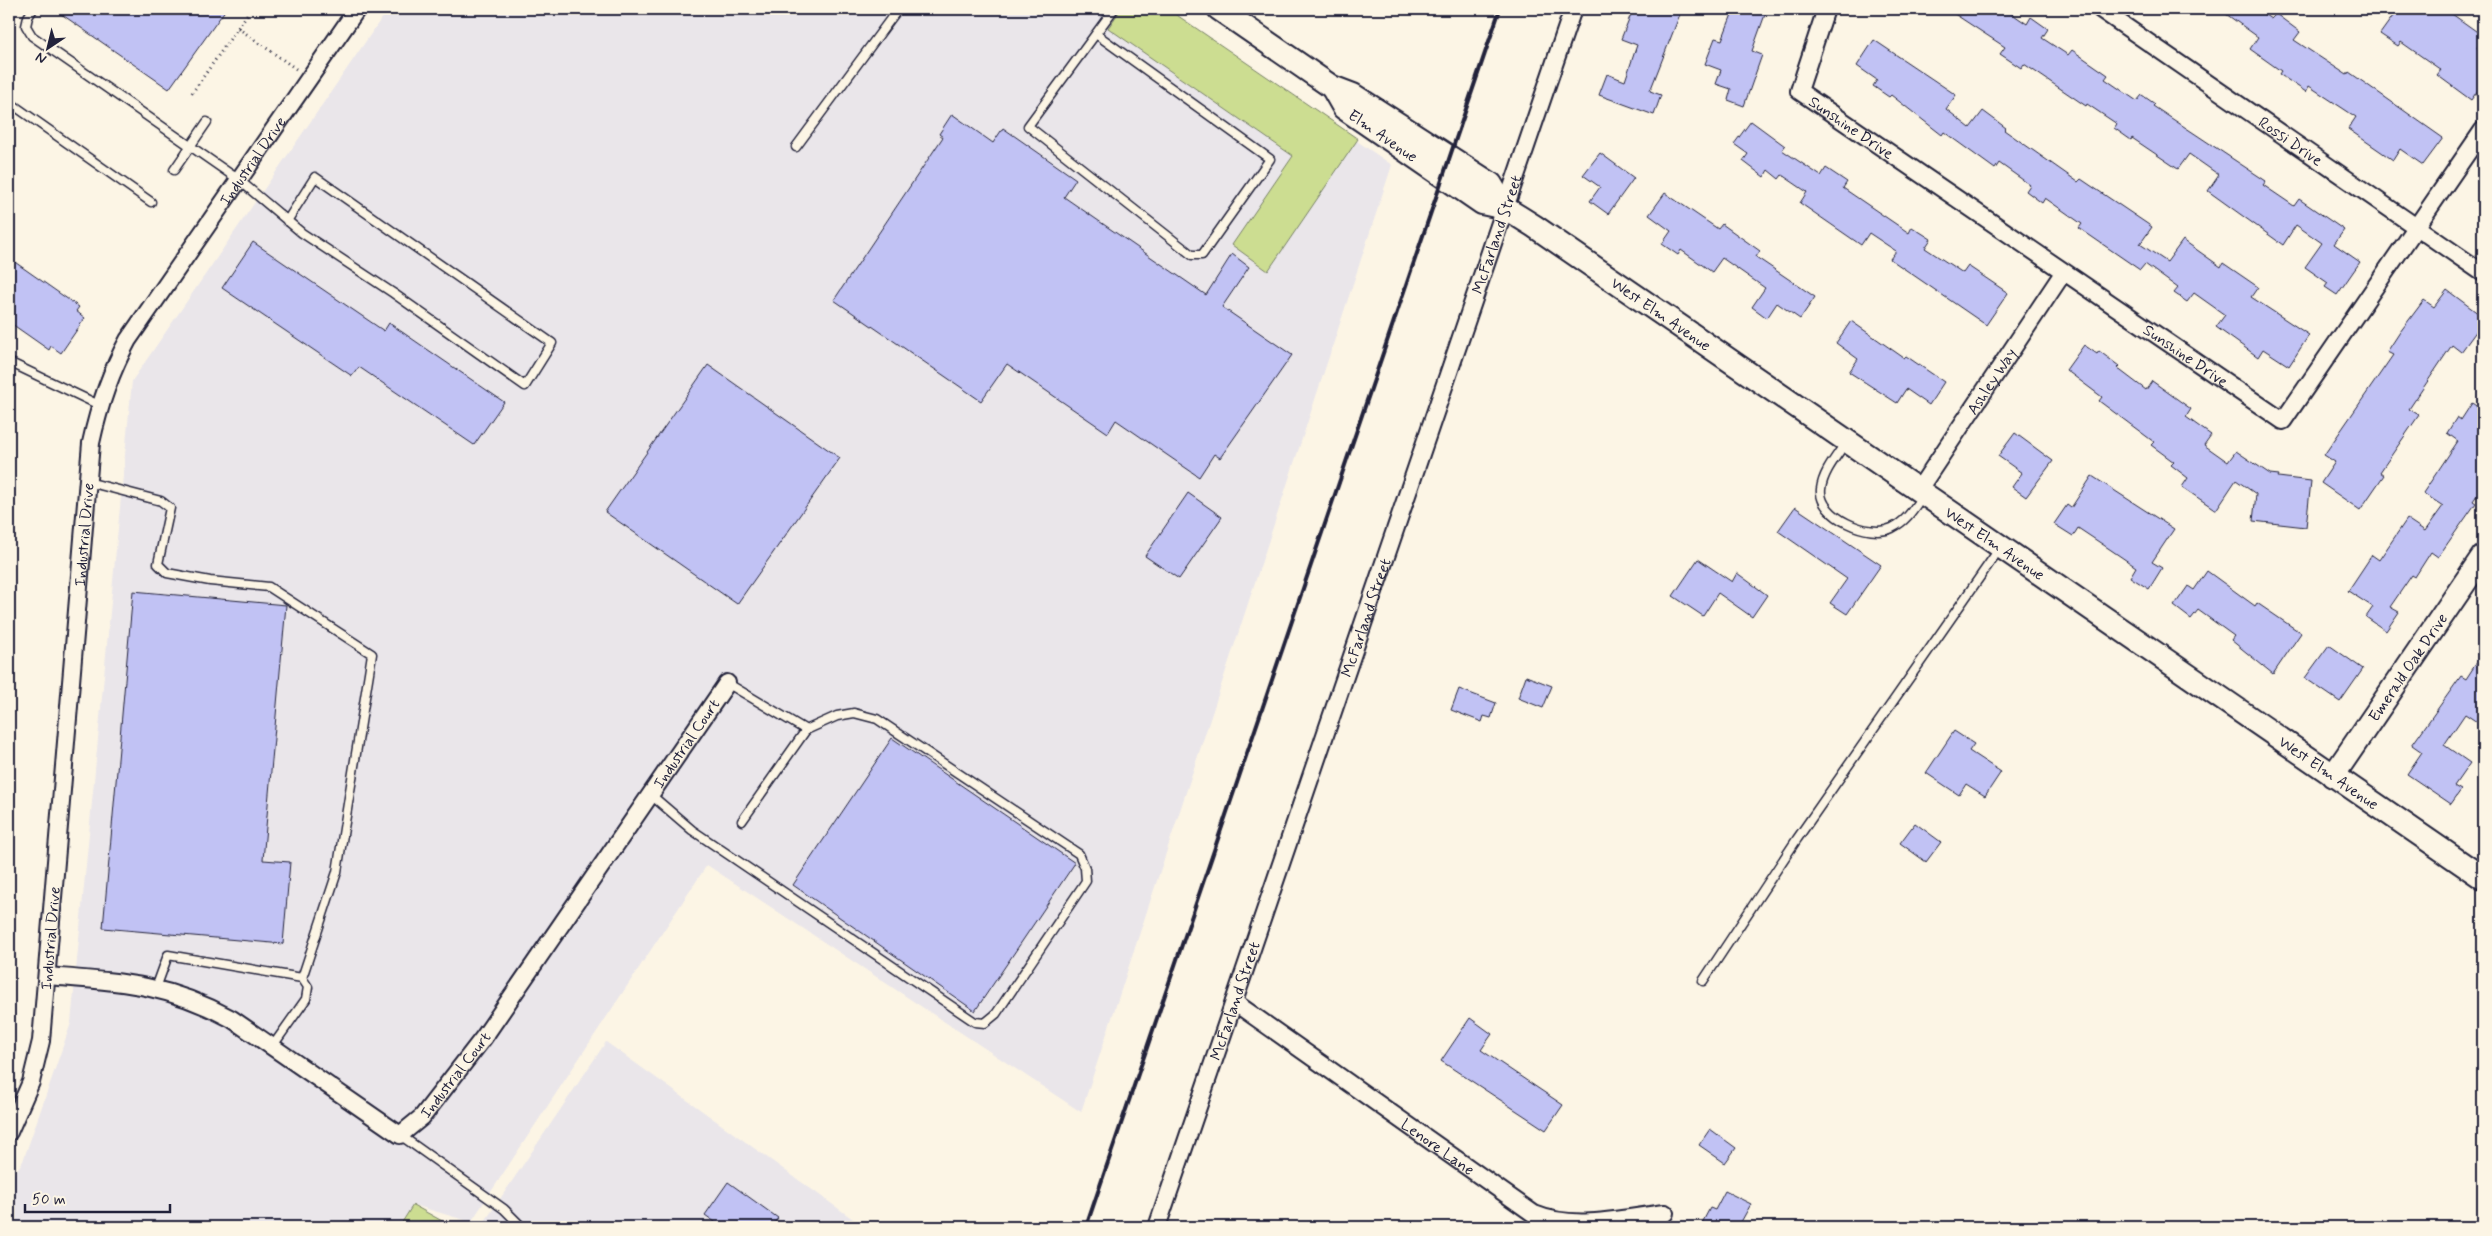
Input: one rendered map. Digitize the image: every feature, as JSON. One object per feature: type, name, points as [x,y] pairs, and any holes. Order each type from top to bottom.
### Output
[{"type":"street","name":"Industrial Drive","points":[[9,1132],[31,1082],[41,1041],[88,482],[92,442],[99,405],[112,369],[128,340],[357,9]]},
{"type":"street","name":"Elm Avenue","points":[[1219,9],[1332,87],[1353,95],[1446,167]]},
{"type":"street","name":"McFarland Street","points":[[1157,1227],[1573,9]]},
{"type":"street","name":"Sunshine Drive","points":[[1826,9],[1799,91],[2282,421],[2483,130]]},
{"type":"street","name":"Rossi Drive","points":[[2100,9],[2483,273]]},
{"type":"street","name":"West Elm Avenue","points":[[1446,167],[1491,184],[1505,208],[1922,491],[2483,878]]},
{"type":"street","name":"Ashley Way","points":[[1922,491],[2063,273]]},
{"type":"street","name":"Emerald Oak Drive","points":[[2333,776],[2483,556]]},
{"type":"street","name":"Industrial Court","points":[[400,1135],[422,1117],[484,1037],[727,683]]},
{"type":"street","points":[[47,976],[135,983],[204,1004],[232,1019],[400,1135]]},
{"type":"street","name":"Lenore Lane","points":[[1234,1002],[1534,1214],[1552,1221],[1571,1224],[1665,1214]]},
{"type":"lane","points":[[34,9],[28,17],[26,26],[32,36],[238,180],[287,221],[525,386],[552,344],[314,177],[287,221]]},
{"type":"lane","points":[[796,147],[898,9]]},
{"type":"lane","points":[[1096,34],[1270,159],[1202,255],[1192,254],[1028,126],[1114,9]]},
{"type":"lane","points":[[9,102],[151,202]]},
{"type":"lane","points":[[174,170],[207,122]]},
{"type":"lane","points":[[9,362],[99,405]]},
{"type":"lane","points":[[1847,440],[1824,476],[1820,491],[1827,508],[1842,520],[1858,528],[1877,532],[1891,529],[1906,520],[1922,491]]},
{"type":"lane","points":[[88,482],[160,501],[170,508],[158,564],[167,573],[210,581],[269,587],[372,654],[337,872],[302,978]]},
{"type":"lane","points":[[1703,981],[1797,839],[2001,546]]},
{"type":"lane","points":[[727,683],[806,730]]},
{"type":"lane","points":[[650,794],[692,830],[975,1022],[985,1023],[996,1014],[1086,881],[1085,868],[1079,854],[877,719],[854,713],[838,716],[806,730],[742,821]]},
{"type":"lane","points":[[156,988],[168,955],[302,978],[308,987],[306,999],[272,1047]]},
{"type":"lane","points":[[400,1135],[504,1209],[522,1227]]},
{"type":"path","points":[[192,93],[251,9]]},
{"type":"path","points":[[238,28],[297,69]]},
{"type":"shaded area","points":[[388,9],[1164,9],[1392,165],[1081,1112],[707,865],[471,1222],[414,1205],[397,1227],[9,1227],[9,1182],[23,1161],[71,1023],[132,381]]},
{"type":"shaded area","points":[[606,1042],[864,1227],[481,1227]]},
{"type":"green space","points":[[1121,9],[1168,9],[1358,139],[1268,271],[1232,245],[1293,156],[1108,28]]},
{"type":"green space","points":[[413,1205],[453,1227],[399,1227]]},
{"type":"building","points":[[54,9],[226,9],[169,89]]},
{"type":"building","points":[[1633,9],[1682,9],[1650,91],[1661,95],[1654,115],[1599,95],[1607,74],[1625,81],[1637,45],[1621,39]]},
{"type":"building","points":[[1734,9],[1767,9],[1752,51],[1762,55],[1744,106],[1728,100],[1731,89],[1716,84],[1721,70],[1705,64],[1715,38],[1722,40]]},
{"type":"building","points":[[1947,9],[2005,9],[2027,24],[2031,17],[2048,29],[2042,38],[2068,55],[2072,50],[2108,75],[2105,79],[2137,101],[2142,95],[2155,104],[2153,106],[2266,181],[2263,185],[2294,206],[2299,199],[2344,230],[2334,244],[2360,262],[2337,295],[2325,287],[2328,283],[2305,267],[2322,243],[2296,225],[2283,245],[2208,191],[2219,175],[2189,154],[2178,169],[2114,128],[2117,124],[2087,104],[2086,106],[2024,64],[2021,68],[2000,54],[2005,47]]},
{"type":"building","points":[[2219,9],[2256,9],[2271,19],[2276,14],[2300,32],[2294,40],[2347,75],[2349,72],[2443,138],[2423,165],[2400,149],[2393,160],[2348,129],[2356,117],[2309,86],[2306,92],[2279,74],[2281,71],[2250,49],[2258,37]]},
{"type":"building","points":[[2398,9],[2445,9],[2483,36],[2477,48],[2483,53],[2483,83],[2471,100],[2437,75],[2441,70],[2401,42],[2398,46],[2380,34]]},
{"type":"building","points":[[1874,40],[1956,95],[1946,109],[1970,128],[1983,111],[2006,128],[2004,130],[2078,182],[2081,179],[2152,227],[2140,244],[2167,262],[2183,240],[2221,267],[2223,263],[2258,287],[2251,297],[2309,335],[2289,366],[2263,349],[2258,357],[2216,327],[2225,315],[2194,293],[2187,302],[2174,293],[2178,288],[2145,264],[2140,270],[2079,228],[2082,224],[2045,198],[2042,203],[2026,191],[2030,185],[1999,163],[1995,169],[1944,132],[1942,135],[1891,95],[1889,97],[1873,86],[1877,80],[1857,66]]},
{"type":"building","points":[[952,114],[993,143],[1003,128],[1076,179],[1064,197],[1206,295],[1232,254],[1249,267],[1222,307],[1292,355],[1220,458],[1214,454],[1199,477],[1116,420],[1108,433],[1007,364],[981,401],[834,300],[943,137],[939,134]]},
{"type":"building","points":[[1751,121],[1785,146],[1782,150],[1821,176],[1826,168],[1847,182],[1843,188],[1909,233],[1912,227],[1931,239],[1925,248],[1963,273],[1968,266],[2008,293],[1986,325],[1890,259],[1896,251],[1869,233],[1861,245],[1800,203],[1807,192],[1782,175],[1779,179],[1768,170],[1764,177],[1743,161],[1748,154],[1734,144]]},
{"type":"building","points":[[1600,153],[1634,178],[1608,214],[1590,201],[1600,187],[1583,175]]},
{"type":"building","points":[[1665,193],[1718,229],[1722,224],[1760,251],[1756,257],[1815,297],[1800,319],[1777,303],[1767,318],[1752,307],[1765,288],[1722,258],[1712,272],[1681,250],[1678,255],[1662,244],[1671,231],[1649,215]]},
{"type":"building","points":[[253,242],[384,331],[389,323],[504,402],[474,445],[359,367],[352,376],[222,288]]},
{"type":"building","points":[[9,258],[79,307],[76,311],[85,318],[61,353],[51,346],[49,350],[9,322]]},
{"type":"building","points":[[2447,290],[2483,317],[2483,322],[2461,352],[2452,345],[2409,409],[2419,415],[2380,472],[2384,475],[2360,510],[2321,483],[2335,462],[2324,455],[2393,355],[2387,352],[2400,332],[2424,300],[2434,307]]},
{"type":"building","points":[[1851,321],[1904,358],[1906,356],[1944,382],[1929,405],[1906,389],[1897,403],[1849,372],[1858,359],[1836,343]]},
{"type":"building","points":[[2084,345],[2097,354],[2099,351],[2119,366],[2117,368],[2146,390],[2152,381],[2191,409],[2186,417],[2211,435],[2204,445],[2228,462],[2236,451],[2270,474],[2279,475],[2278,477],[2311,481],[2306,527],[2253,521],[2256,494],[2236,480],[2216,510],[2182,487],[2188,478],[2171,465],[2174,462],[2151,445],[2154,442],[2099,401],[2102,397],[2066,370]]},
{"type":"building","points":[[708,365],[840,458],[737,604],[605,512]]},
{"type":"building","points":[[2472,403],[2483,411],[2483,486],[2473,501],[2476,503],[2438,557],[2431,552],[2415,577],[2412,575],[2390,607],[2399,612],[2386,631],[2366,617],[2373,607],[2348,591],[2372,555],[2379,560],[2407,519],[2425,531],[2443,506],[2423,493],[2458,441],[2447,433],[2457,417],[2461,420]]},
{"type":"building","points":[[2015,433],[2053,461],[2026,497],[2012,487],[2022,473],[1998,456]]},
{"type":"building","points":[[2092,476],[2174,529],[2152,562],[2162,568],[2149,589],[2130,577],[2136,567],[2078,528],[2073,536],[2054,524],[2067,505],[2071,508]]},
{"type":"building","points":[[1188,493],[1222,517],[1179,579],[1145,556]]},
{"type":"building","points":[[1795,507],[1881,565],[1847,614],[1830,603],[1847,579],[1778,531]]},
{"type":"building","points":[[1698,559],[1732,582],[1737,573],[1767,595],[1752,617],[1718,593],[1703,616],[1673,596]]},
{"type":"building","points":[[2207,571],[2255,606],[2257,603],[2301,633],[2273,674],[2231,640],[2234,636],[2198,610],[2191,619],[2174,606],[2188,586],[2194,590]]},
{"type":"building","points":[[133,591],[286,605],[263,860],[290,862],[283,944],[103,928]]},
{"type":"building","points":[[2329,645],[2363,669],[2340,702],[2305,678]]},
{"type":"building","points":[[2483,653],[2483,726],[2465,714],[2444,745],[2470,763],[2454,786],[2461,790],[2451,804],[2407,774],[2422,752],[2412,745],[2461,676],[2466,679]]},
{"type":"building","points":[[1526,676],[1552,686],[1543,708],[1518,698]]},
{"type":"building","points":[[1459,689],[1496,703],[1491,718],[1484,716],[1482,722],[1451,710]]},
{"type":"building","points":[[1954,731],[1974,744],[1969,751],[2001,772],[1985,796],[1966,784],[1959,795],[1926,773]]},
{"type":"building","points":[[892,738],[1075,863],[975,1011],[793,885]]},
{"type":"building","points":[[1915,823],[1941,842],[1926,862],[1900,843]]},
{"type":"building","points":[[1470,1018],[1492,1034],[1481,1050],[1563,1105],[1546,1130],[1441,1061]]},
{"type":"building","points":[[1710,1129],[1736,1148],[1725,1163],[1699,1145]]},
{"type":"building","points":[[728,1182],[778,1218],[771,1227],[722,1227],[705,1215]]},
{"type":"building","points":[[1725,1191],[1751,1204],[1741,1222],[1751,1227],[1700,1227],[1710,1208],[1715,1210]]},
{"type":"railway","points":[[1086,1227],[1500,9]]}]
